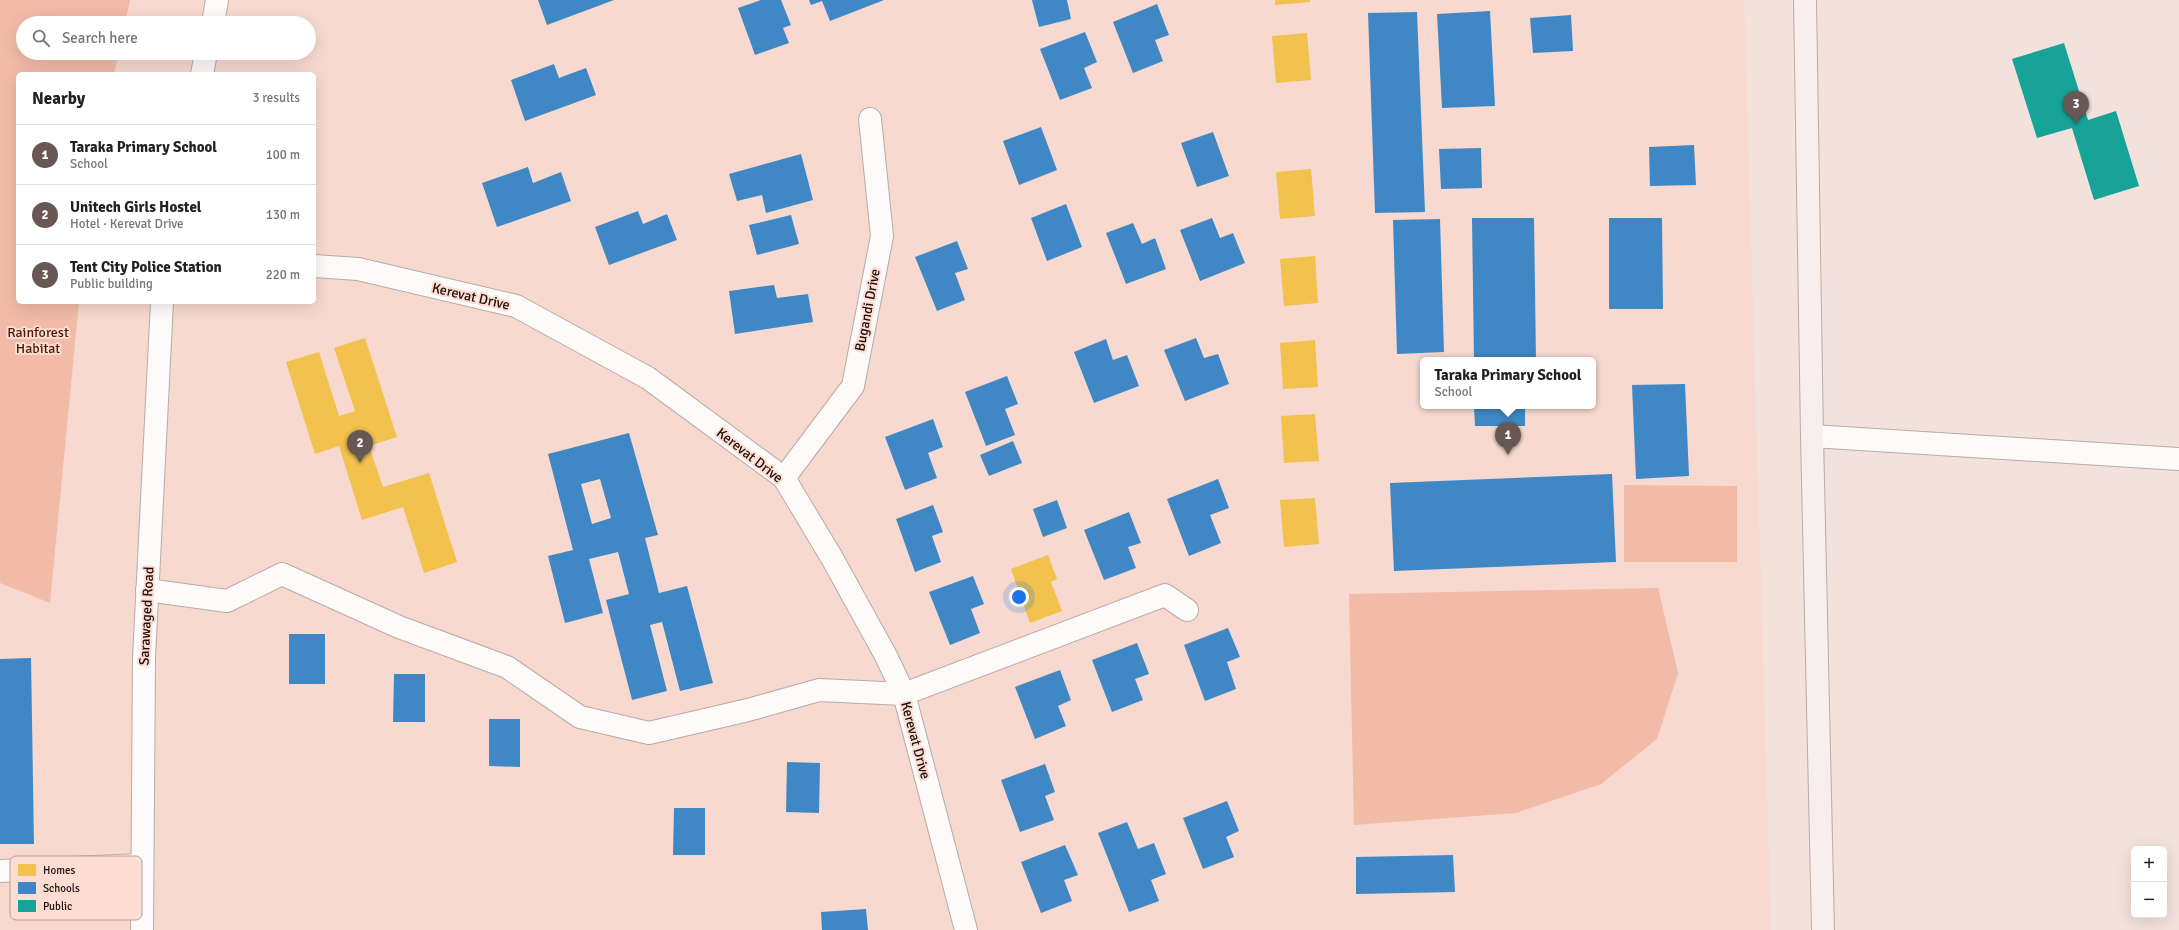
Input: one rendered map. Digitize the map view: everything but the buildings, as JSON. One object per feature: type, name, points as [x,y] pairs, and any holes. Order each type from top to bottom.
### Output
[{"type":"main road","points":[[1805,0],[1812,436],[1823,930]]},
{"type":"street","points":[[214,16],[217,0]]},
{"type":"street","points":[[202,72],[205,60]]},
{"type":"street","name":"Bugandi Drive","points":[[784,478],[853,386],[882,236],[870,118]]},
{"type":"street","name":"Kerevat Drive","points":[[316,266],[358,269],[516,306],[648,378],[784,478],[839,571],[886,656],[904,694],[966,930]]},
{"type":"street","name":"Sarawaged Road","points":[[142,930],[144,663],[162,304]]},
{"type":"street","points":[[1812,436],[2179,459]]},
{"type":"street","points":[[147,590],[227,601],[282,574],[399,627],[507,667],[580,717],[649,733],[748,710],[819,690],[904,694],[1165,596],[1187,610]]},
{"type":"street","points":[[0,871],[10,871]]},
{"type":"shaded area","points":[[130,0],[1744,0],[1771,930],[0,930],[0,583],[50,602],[79,304],[316,304],[316,72],[114,72],[117,60],[316,60],[316,16],[127,16]]},
{"type":"green space","name":"Rainforest Habitat","points":[[0,0],[130,0],[127,16],[16,16],[16,60],[117,60],[114,72],[16,72],[16,304],[79,304],[50,603],[0,583]]},
{"type":"green space","points":[[1624,485],[1737,486],[1737,562],[1624,562]]},
{"type":"green space","points":[[1658,588],[1678,673],[1657,739],[1601,784],[1516,813],[1354,825],[1349,594]]},
{"type":"place","name":"Tent City Police Station","points":[[2076,124]]},
{"type":"place","name":"Taraka Primary School","points":[[1508,455]]},
{"type":"place","name":"Unitech Girls Hostel","points":[[360,463]]}]
